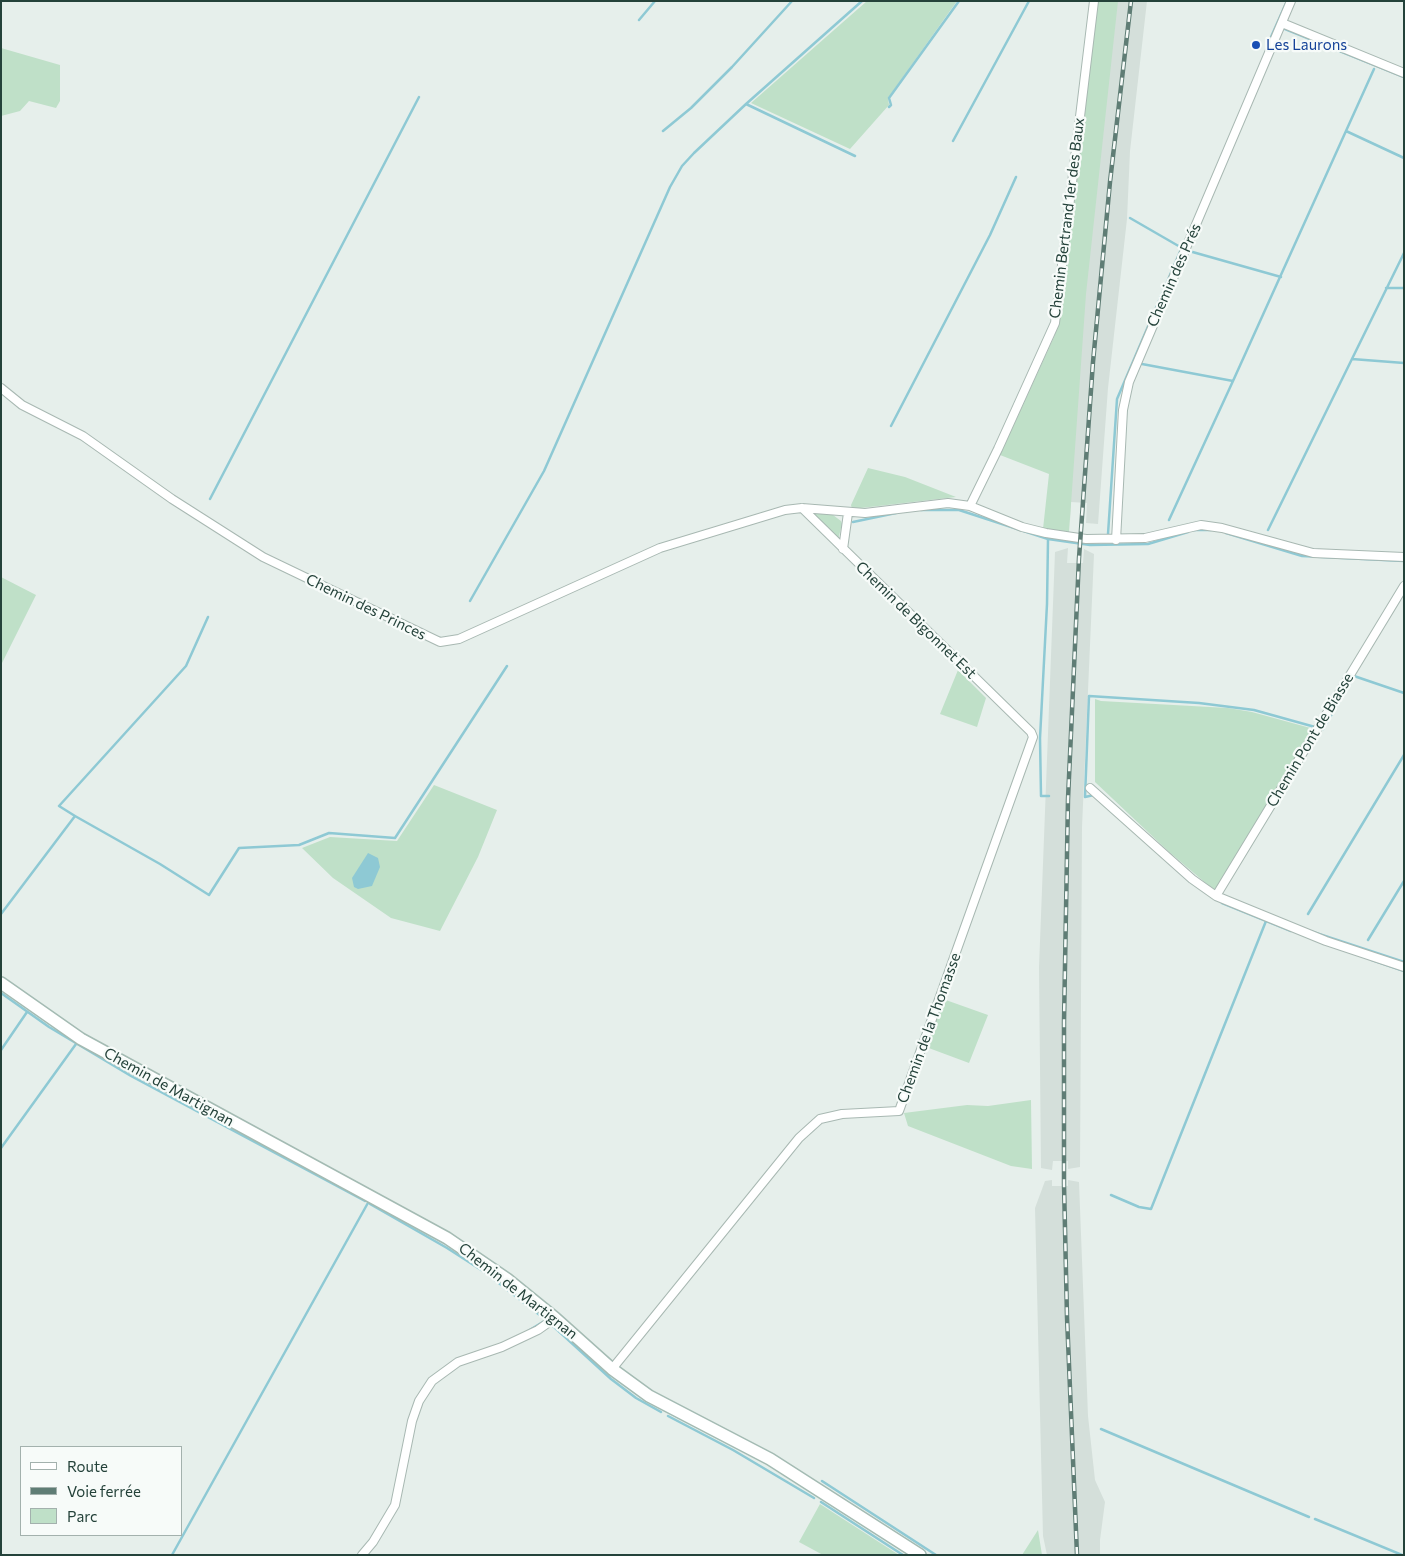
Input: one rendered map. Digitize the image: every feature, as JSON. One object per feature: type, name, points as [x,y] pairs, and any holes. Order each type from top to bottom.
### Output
[{"type":"main road","name":"Chemin de Martignan","points":[[1,983],[81,1039],[448,1238],[486,1263],[556,1318],[612,1369],[649,1396],[770,1459],[920,1555]]},
{"type":"street","name":"Chemin Bertrand 1er des Baux","points":[[970,506],[995,457],[1055,323],[1094,1]]},
{"type":"street","name":"Chemin des Prés","points":[[1116,540],[1123,410],[1129,382],[1291,1]]},
{"type":"street","points":[[1282,23],[1404,73]]},
{"type":"street","name":"Chemin des Princes","points":[[1,388],[22,405],[83,436],[172,499],[263,557],[440,642],[459,639],[660,548],[785,510],[802,508],[848,513],[948,503],[970,506],[1022,527],[1046,533],[1116,540],[1145,538],[1190,526],[1208,525],[1313,553],[1404,557]]},
{"type":"street","name":"Chemin de Bigonnet Est","points":[[802,508],[1032,732]]},
{"type":"street","points":[[843,548],[848,513]]},
{"type":"street","name":"Chemin Pont de Biasse","points":[[1216,896],[1404,586]]},
{"type":"street","name":"Chemin de la Thomasse","points":[[612,1369],[793,1146],[820,1119],[842,1114],[900,1111],[1032,741],[1032,732]]},
{"type":"street","points":[[1090,788],[1192,879],[1216,896],[1326,941],[1404,967]]},
{"type":"street","points":[[362,1555],[373,1542],[395,1506],[412,1420],[419,1401],[432,1380],[458,1362],[502,1347],[538,1330],[556,1318]]},
{"type":"shaded area","points":[[1111,1],[1147,1],[1130,151],[1127,219],[1108,388],[1098,524],[1086,523],[1087,503],[1071,502],[1070,521],[1062,484]]},
{"type":"shaded area","points":[[1068,548],[1067,563],[1083,563],[1084,549],[1094,554],[1082,827],[1080,1167],[1068,1169],[1068,1161],[1053,1161],[1052,1170],[1041,1168],[1039,967],[1055,552]]},
{"type":"shaded area","points":[[1052,1180],[1052,1186],[1068,1186],[1068,1180],[1079,1182],[1088,1416],[1095,1480],[1105,1502],[1100,1555],[1047,1555],[1043,1536],[1035,1208],[1045,1181]]},
{"type":"green space","points":[[867,1],[957,1],[888,98],[889,105],[850,149],[751,103]]},
{"type":"green space","points":[[1097,1],[1118,1],[1086,294],[1069,532],[1043,529],[1049,474],[1000,455],[1054,337],[1060,314],[1068,233]]},
{"type":"green space","points":[[1,48],[60,65],[60,101],[56,108],[29,101],[20,111],[1,116]]},
{"type":"green space","points":[[868,468],[905,477],[956,497],[852,509],[851,505]]},
{"type":"green space","points":[[809,511],[833,515],[841,521],[838,540]]},
{"type":"green space","points":[[1,577],[36,595],[1,665]]},
{"type":"green space","points":[[958,670],[986,698],[977,727],[940,714]]},
{"type":"green space","points":[[1095,699],[1101,701],[1228,708],[1252,712],[1314,729],[1215,891],[1168,851],[1095,782]]},
{"type":"green space","points":[[434,785],[497,810],[478,857],[440,931],[391,918],[333,878],[302,848],[330,837],[397,841]]},
{"type":"green space","points":[[943,999],[988,1015],[969,1063],[926,1047]]},
{"type":"green space","points":[[1031,1100],[1032,1169],[1011,1166],[908,1126],[904,1113],[967,1105],[988,1106]]},
{"type":"green space","points":[[820,1504],[899,1555],[823,1555],[799,1542]]},
{"type":"green space","points":[[1038,1530],[1042,1555],[1022,1555]]},
{"type":"water","points":[[368,853],[378,858],[380,867],[372,886],[358,889],[354,887],[352,878]]},
{"type":"waterway","points":[[639,20],[655,1]]},
{"type":"waterway","points":[[663,131],[691,108],[732,67],[792,1]]},
{"type":"waterway","points":[[746,104],[862,1]]},
{"type":"waterway","points":[[889,107],[891,105],[889,98],[959,1]]},
{"type":"waterway","points":[[953,141],[1029,1]]},
{"type":"waterway","points":[[1267,46],[1287,1]]},
{"type":"waterway","points":[[1285,29],[1404,77]]},
{"type":"waterway","points":[[1142,364],[1233,381],[1374,69]]},
{"type":"waterway","points":[[210,499],[419,97]]},
{"type":"waterway","points":[[470,601],[544,471],[670,187],[682,166],[746,104],[855,156]]},
{"type":"waterway","points":[[1346,131],[1404,158]]},
{"type":"waterway","points":[[891,426],[990,235],[1016,177]]},
{"type":"waterway","points":[[1130,218],[1182,248]]},
{"type":"waterway","points":[[1108,534],[1117,399],[1185,240]]},
{"type":"waterway","points":[[1189,251],[1281,277]]},
{"type":"waterway","points":[[1268,530],[1404,253]]},
{"type":"waterway","points":[[1386,288],[1404,288]]},
{"type":"waterway","points":[[1352,359],[1404,363]]},
{"type":"waterway","points":[[1169,520],[1233,381]]},
{"type":"waterway","points":[[921,510],[959,510],[1048,539],[1090,545],[1148,544],[1188,532]]},
{"type":"waterway","points":[[853,522],[896,513]]},
{"type":"waterway","points":[[1194,530],[1211,530]]},
{"type":"waterway","points":[[1226,533],[1302,556],[1404,561]]},
{"type":"waterway","points":[[1048,540],[1047,604],[1040,738],[1041,796],[1049,796]]},
{"type":"waterway","points":[[1,914],[75,816],[59,806],[186,666],[208,617]]},
{"type":"waterway","points":[[75,816],[160,864],[209,895],[239,848],[299,845],[329,833],[395,838],[507,666]]},
{"type":"waterway","points":[[1321,729],[1323,729],[1354,676],[1404,693]]},
{"type":"waterway","points":[[1094,795],[1085,797],[1089,696],[1199,703],[1254,710],[1315,727]]},
{"type":"waterway","points":[[1308,914],[1404,755]]},
{"type":"waterway","points":[[1368,940],[1404,881]]},
{"type":"waterway","points":[[1222,903],[1291,931]]},
{"type":"waterway","points":[[1111,1195],[1139,1207],[1151,1209],[1266,921]]},
{"type":"waterway","points":[[1310,931],[1404,962]]},
{"type":"waterway","points":[[1372,960],[1404,971]]},
{"type":"waterway","points":[[1,993],[49,1027],[131,1076],[365,1201]]},
{"type":"waterway","points":[[1,1050],[27,1012]]},
{"type":"waterway","points":[[1,1148],[76,1044]]},
{"type":"waterway","points":[[172,1555],[369,1201]]},
{"type":"waterway","points":[[370,1204],[447,1248],[486,1273],[546,1320],[528,1331]]},
{"type":"waterway","points":[[553,1326],[611,1379],[636,1398],[661,1412]]},
{"type":"waterway","points":[[668,1416],[733,1450],[814,1498]]},
{"type":"waterway","points":[[1101,1429],[1309,1517]]},
{"type":"waterway","points":[[822,1481],[936,1555]]},
{"type":"waterway","points":[[821,1502],[903,1555]]},
{"type":"waterway","points":[[1315,1519],[1402,1555]]},
{"type":"railway","points":[[1077,1555],[1067,1317],[1064,1184],[1064,1022],[1068,799],[1079,558],[1093,362],[1110,182],[1131,1]]},
{"type":"place","name":"Les Laurons","points":[[1256,45]]}]
